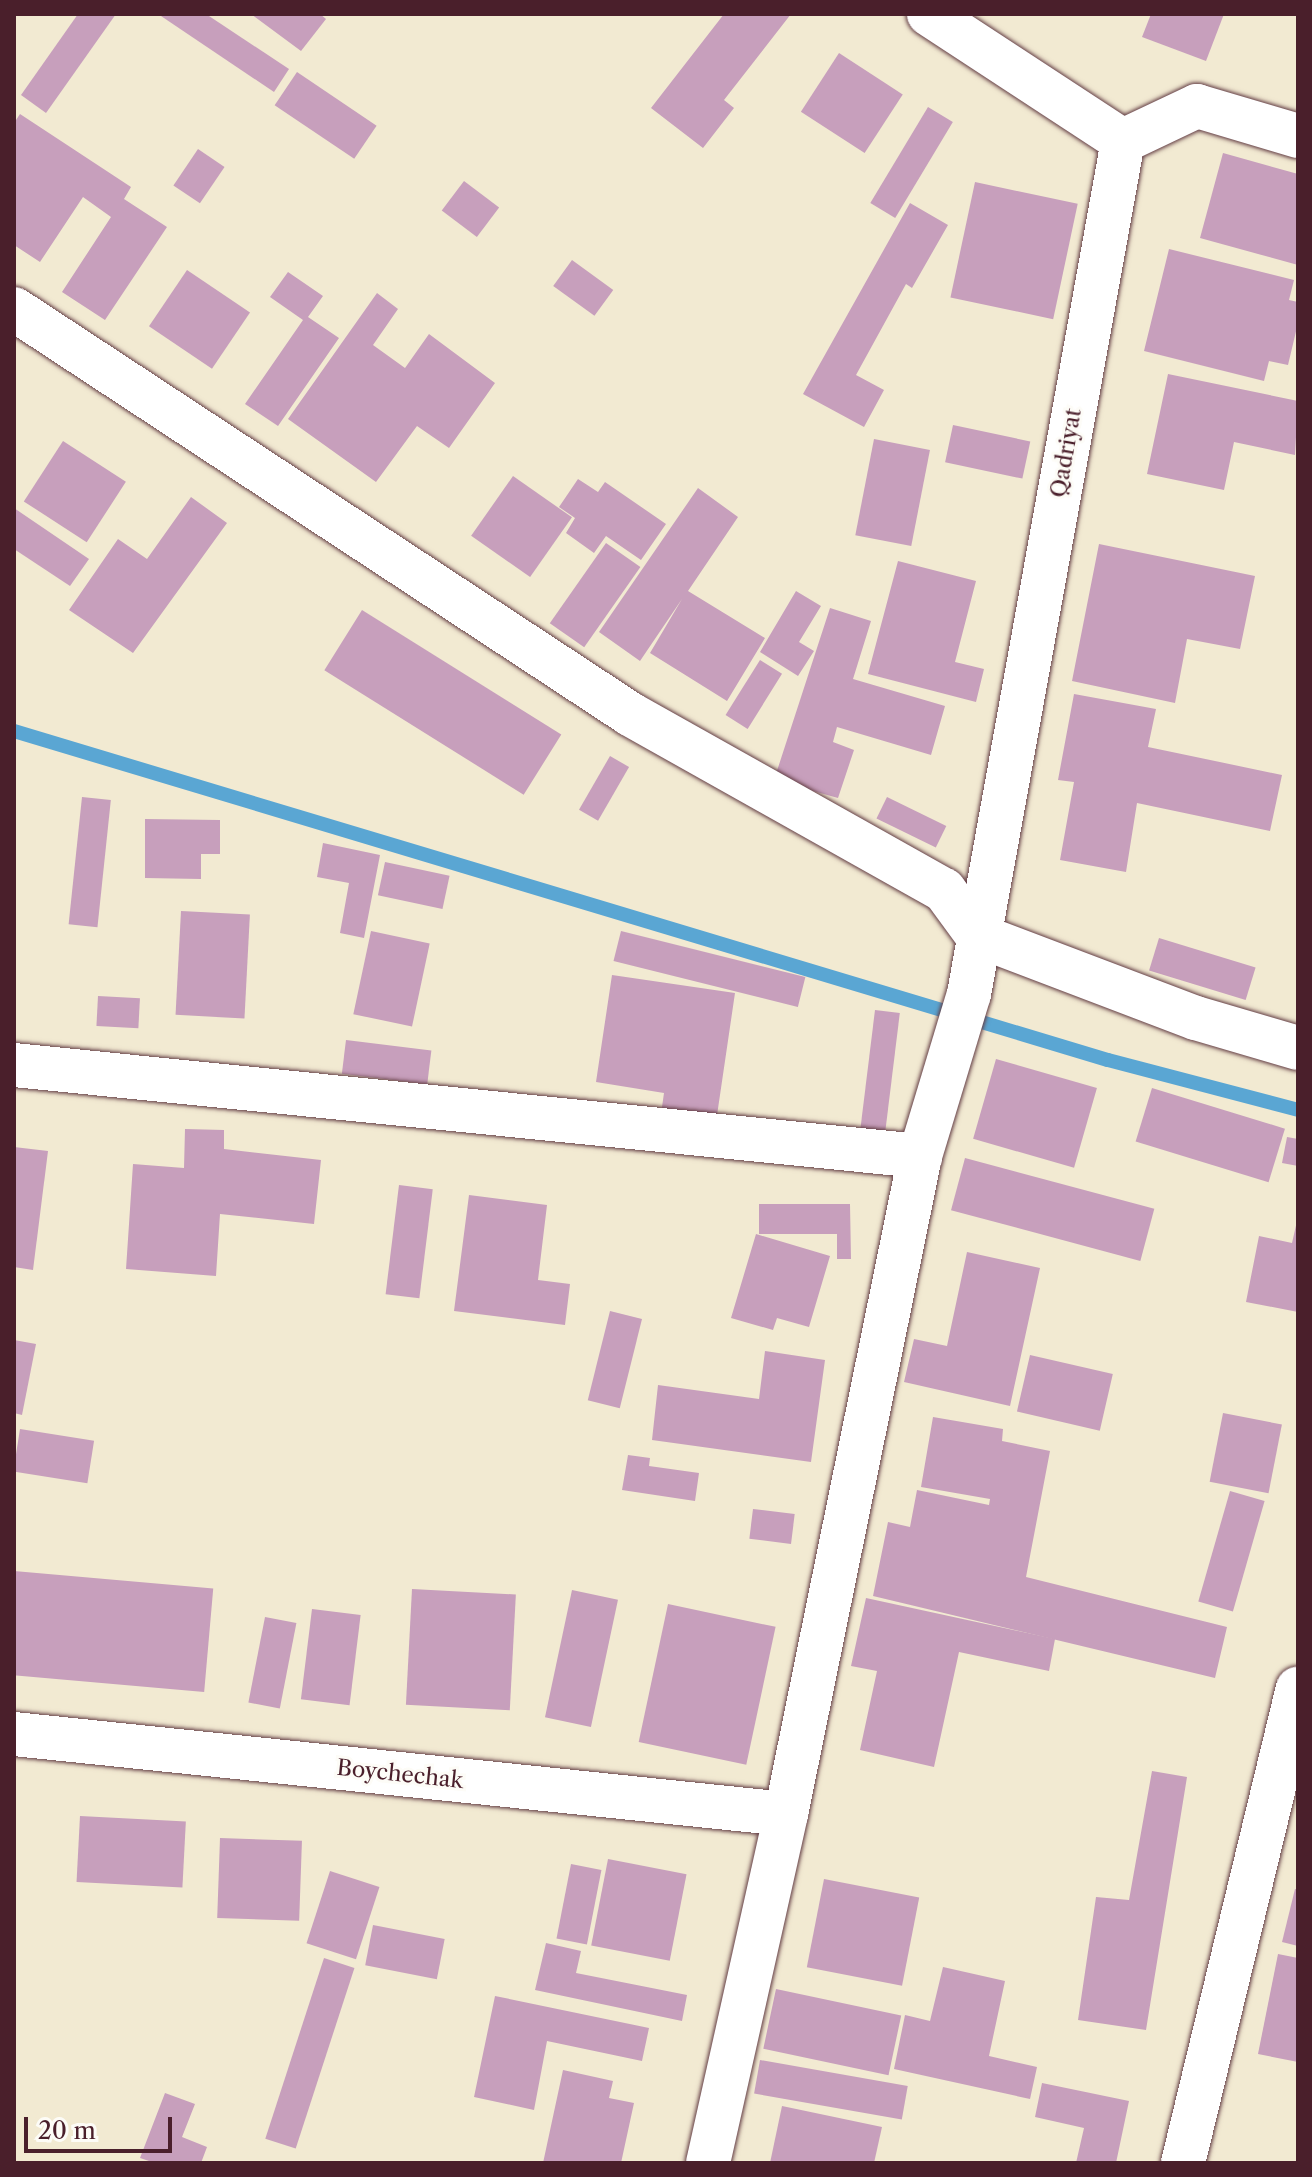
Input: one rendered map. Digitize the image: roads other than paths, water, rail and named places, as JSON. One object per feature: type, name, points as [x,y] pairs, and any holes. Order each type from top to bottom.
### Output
[{"type":"street","points":[[929,14],[1123,141],[1197,106],[1298,136]]},
{"type":"street","name":"Qadriyat","points":[[708,2163],[786,1814],[920,1156],[963,1014],[1123,141]]},
{"type":"street","points":[[14,309],[630,714],[944,890],[977,935],[1196,1018],[1298,1048]]},
{"type":"street","points":[[14,1065],[920,1156]]},
{"type":"street","points":[[1183,2163],[1298,1689]]},
{"type":"street","name":"Boychechak","points":[[14,1734],[786,1814]]},
{"type":"waterway","points":[[14,731],[1108,1060],[1298,1110]]}]
